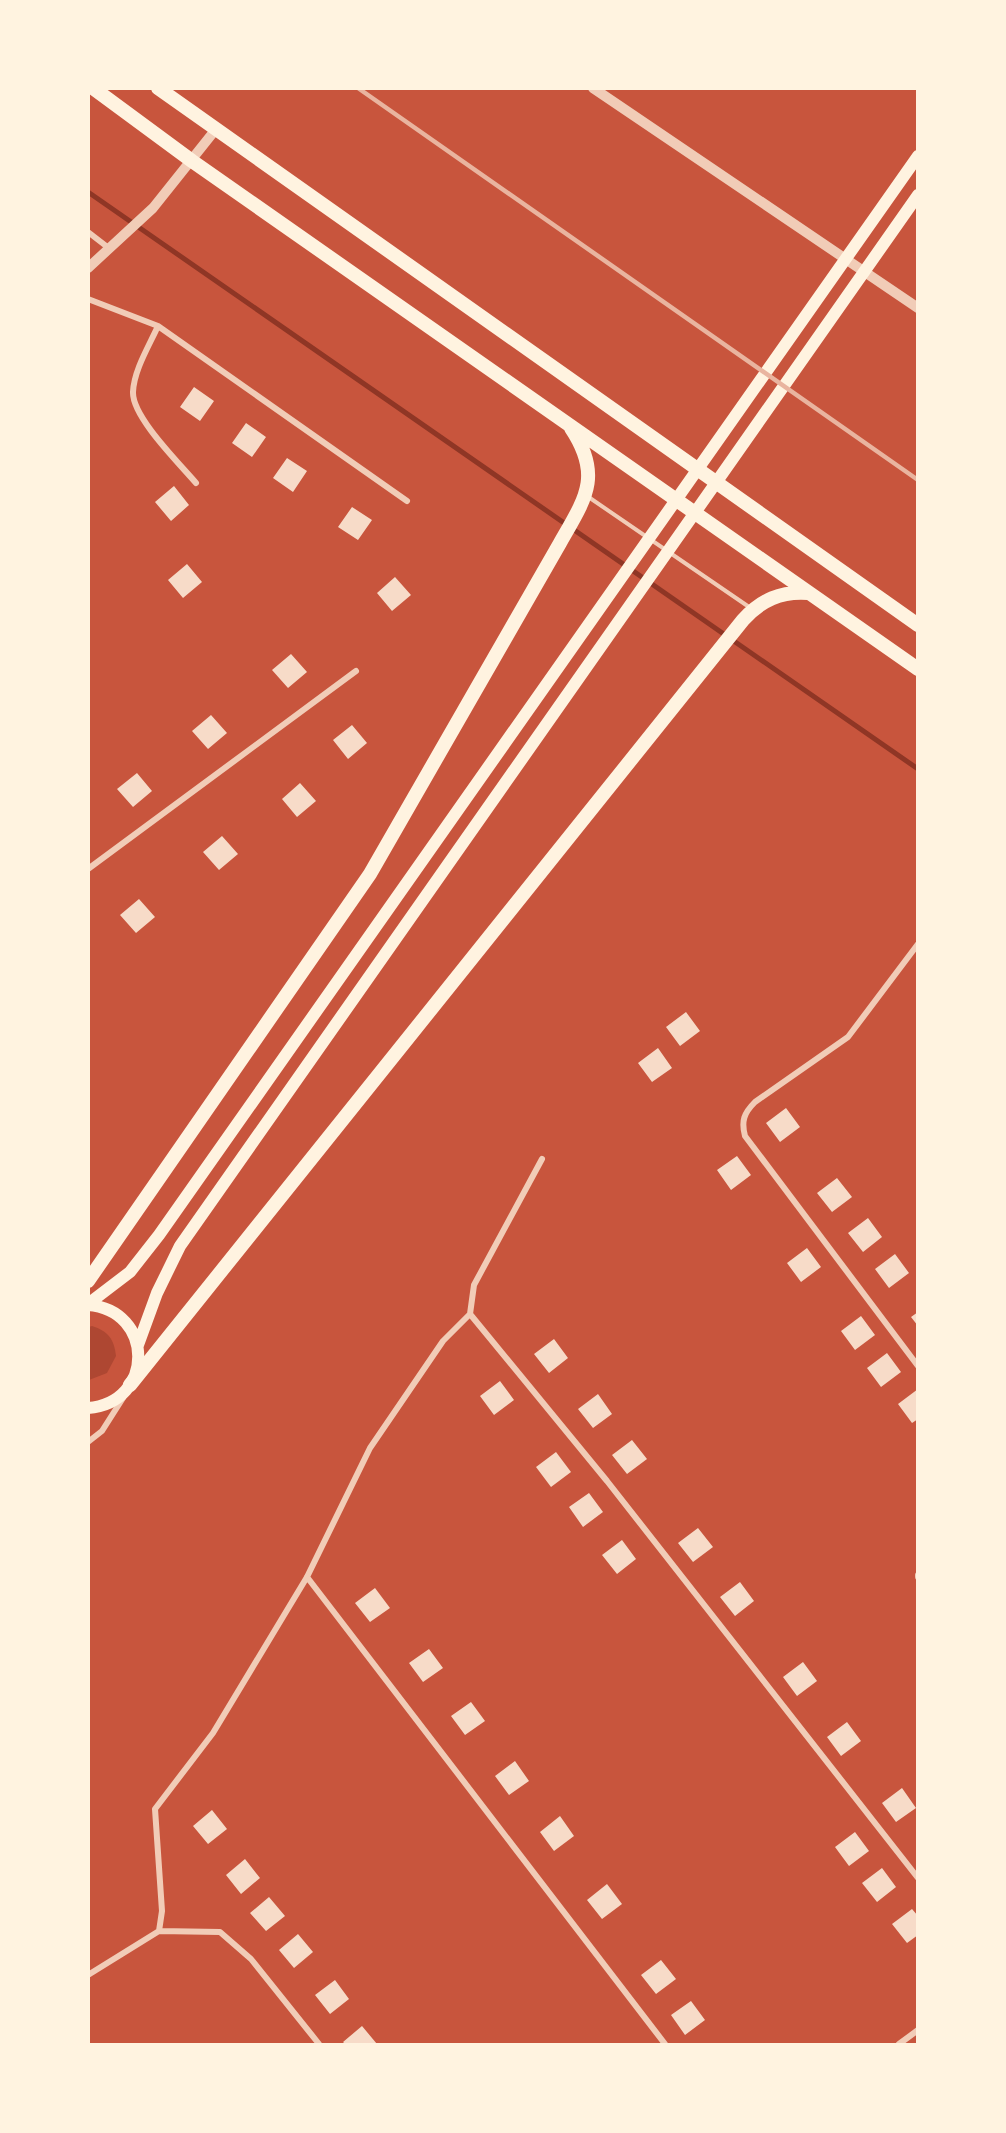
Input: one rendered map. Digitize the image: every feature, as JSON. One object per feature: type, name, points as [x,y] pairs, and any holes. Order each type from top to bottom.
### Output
[{"type":"highway","points":[[93,88],[192,161],[918,669]]},
{"type":"highway","points":[[158,88],[917,625]]},
{"type":"highway","points":[[88,1281],[370,874],[560,543],[583,501],[588,477],[584,454],[568,424]]},
{"type":"highway","points":[[130,1385],[743,620],[753,610],[779,595],[808,593]]},
{"type":"main road","points":[[88,1304],[125,1277],[159,1235],[918,156]]},
{"type":"main road","points":[[88,1408],[115,1399],[130,1385],[138,1366],[138,1345],[157,1293],[180,1246],[918,195]]},
{"type":"main road","points":[[88,1304],[106,1308],[123,1318],[130,1326],[138,1345]]},
{"type":"street","points":[[593,88],[918,308]]},
{"type":"street","points":[[88,268],[111,250],[153,208],[216,129]]},
{"type":"street","points":[[88,232],[111,250]]},
{"type":"street","points":[[88,299],[158,326],[406,501]]},
{"type":"street","points":[[158,326],[134,382],[132,394],[136,408],[145,421],[196,483]]},
{"type":"street","points":[[88,869],[356,671]]},
{"type":"street","points":[[918,944],[848,1037],[755,1102],[743,1116],[742,1126],[745,1136],[918,1366]]},
{"type":"street","points":[[159,1931],[162,1911],[155,1809],[213,1733],[307,1577],[370,1448],[443,1341],[470,1314],[474,1286],[542,1159]]},
{"type":"street","points":[[470,1314],[607,1480],[918,1878]]},
{"type":"street","points":[[88,1442],[102,1431],[130,1385]]},
{"type":"street","points":[[307,1577],[665,2044]]},
{"type":"street","points":[[88,1975],[159,1931],[220,1932],[251,1959],[319,2044]]},
{"type":"street","points":[[899,2044],[918,2030]]},
{"type":"lane","points":[[583,501],[753,610]]},
{"type":"shaded area","points":[[92,1326],[109,1336],[116,1356],[107,1373],[89,1380],[89,1327]]},
{"type":"building","points":[[194,387],[214,401],[200,421],[180,407]]},
{"type":"building","points":[[246,423],[266,437],[252,457],[232,443]]},
{"type":"building","points":[[287,458],[307,471],[293,492],[273,478]]},
{"type":"building","points":[[174,486],[189,505],[171,521],[155,502]]},
{"type":"building","points":[[352,507],[372,520],[358,540],[338,527]]},
{"type":"building","points":[[187,564],[202,582],[183,598],[168,580]]},
{"type":"building","points":[[395,577],[411,595],[392,611],[377,593]]},
{"type":"building","points":[[291,654],[307,672],[288,688],[272,670]]},
{"type":"building","points":[[211,715],[227,733],[208,749],[192,731]]},
{"type":"building","points":[[352,725],[367,743],[348,759],[333,740]]},
{"type":"building","points":[[137,773],[152,791],[133,807],[117,789]]},
{"type":"building","points":[[300,783],[316,801],[297,817],[282,799]]},
{"type":"building","points":[[222,836],[238,854],[219,870],[203,852]]},
{"type":"building","points":[[139,899],[155,917],[136,933],[120,915]]},
{"type":"building","points":[[686,1012],[700,1031],[680,1046],[666,1027]]},
{"type":"building","points":[[658,1048],[672,1068],[652,1082],[638,1063]]},
{"type":"building","points":[[786,1108],[800,1127],[780,1142],[766,1123]]},
{"type":"building","points":[[737,1156],[751,1175],[731,1190],[717,1170]]},
{"type":"building","points":[[837,1178],[852,1197],[832,1212],[817,1193]]},
{"type":"building","points":[[868,1218],[882,1237],[863,1252],[848,1233]]},
{"type":"building","points":[[807,1248],[821,1267],[801,1282],[787,1263]]},
{"type":"building","points":[[895,1254],[909,1273],[889,1288],[875,1269]]},
{"type":"building","points":[[918,1312],[918,1326],[911,1317]]},
{"type":"building","points":[[861,1316],[875,1335],[855,1350],[841,1331]]},
{"type":"building","points":[[554,1339],[568,1358],[549,1373],[534,1354]]},
{"type":"building","points":[[887,1353],[901,1372],[881,1387],[867,1368]]},
{"type":"building","points":[[500,1381],[514,1400],[494,1415],[480,1396]]},
{"type":"building","points":[[918,1389],[918,1419],[912,1423],[898,1404]]},
{"type":"building","points":[[598,1394],[612,1414],[593,1428],[578,1409]]},
{"type":"building","points":[[632,1440],[647,1459],[627,1474],[612,1455]]},
{"type":"building","points":[[556,1452],[571,1472],[551,1487],[536,1467]]},
{"type":"building","points":[[589,1493],[603,1512],[583,1527],[569,1507]]},
{"type":"building","points":[[698,1528],[713,1547],[693,1562],[678,1543]]},
{"type":"building","points":[[622,1540],[636,1559],[617,1574],[602,1555]]},
{"type":"building","points":[[740,1582],[754,1601],[735,1616],[720,1597]]},
{"type":"building","points":[[375,1588],[390,1608],[370,1622],[355,1603]]},
{"type":"building","points":[[429,1649],[443,1668],[423,1682],[409,1663]]},
{"type":"building","points":[[803,1662],[817,1681],[797,1696],[783,1677]]},
{"type":"building","points":[[471,1702],[485,1721],[465,1735],[451,1716]]},
{"type":"building","points":[[847,1722],[861,1741],[841,1756],[827,1737]]},
{"type":"building","points":[[515,1761],[529,1781],[509,1795],[495,1776]]},
{"type":"building","points":[[902,1788],[916,1808],[896,1822],[882,1803]]},
{"type":"building","points":[[212,1810],[227,1829],[208,1844],[193,1826]]},
{"type":"building","points":[[560,1816],[574,1836],[554,1851],[540,1832]]},
{"type":"building","points":[[855,1832],[869,1851],[849,1866],[835,1847]]},
{"type":"building","points":[[245,1859],[260,1878],[241,1894],[226,1875]]},
{"type":"building","points":[[882,1868],[896,1887],[877,1902],[862,1883]]},
{"type":"building","points":[[607,1884],[622,1904],[602,1919],[587,1900]]},
{"type":"building","points":[[269,1897],[285,1916],[266,1931],[250,1913]]},
{"type":"building","points":[[912,1909],[918,1916],[918,1935],[907,1943],[892,1924]]},
{"type":"building","points":[[298,1934],[313,1952],[294,1968],[279,1950]]},
{"type":"building","points":[[661,1960],[676,1979],[656,1994],[641,1975]]},
{"type":"building","points":[[335,1980],[349,1999],[330,2014],[315,1995]]},
{"type":"building","points":[[691,2001],[705,2020],[685,2035],[671,2015]]},
{"type":"building","points":[[362,2026],[377,2044],[345,2044],[343,2042]]},
{"type":"waterway","points":[[88,192],[918,769]]},
{"type":"railway","points":[[358,88],[918,480]]}]
